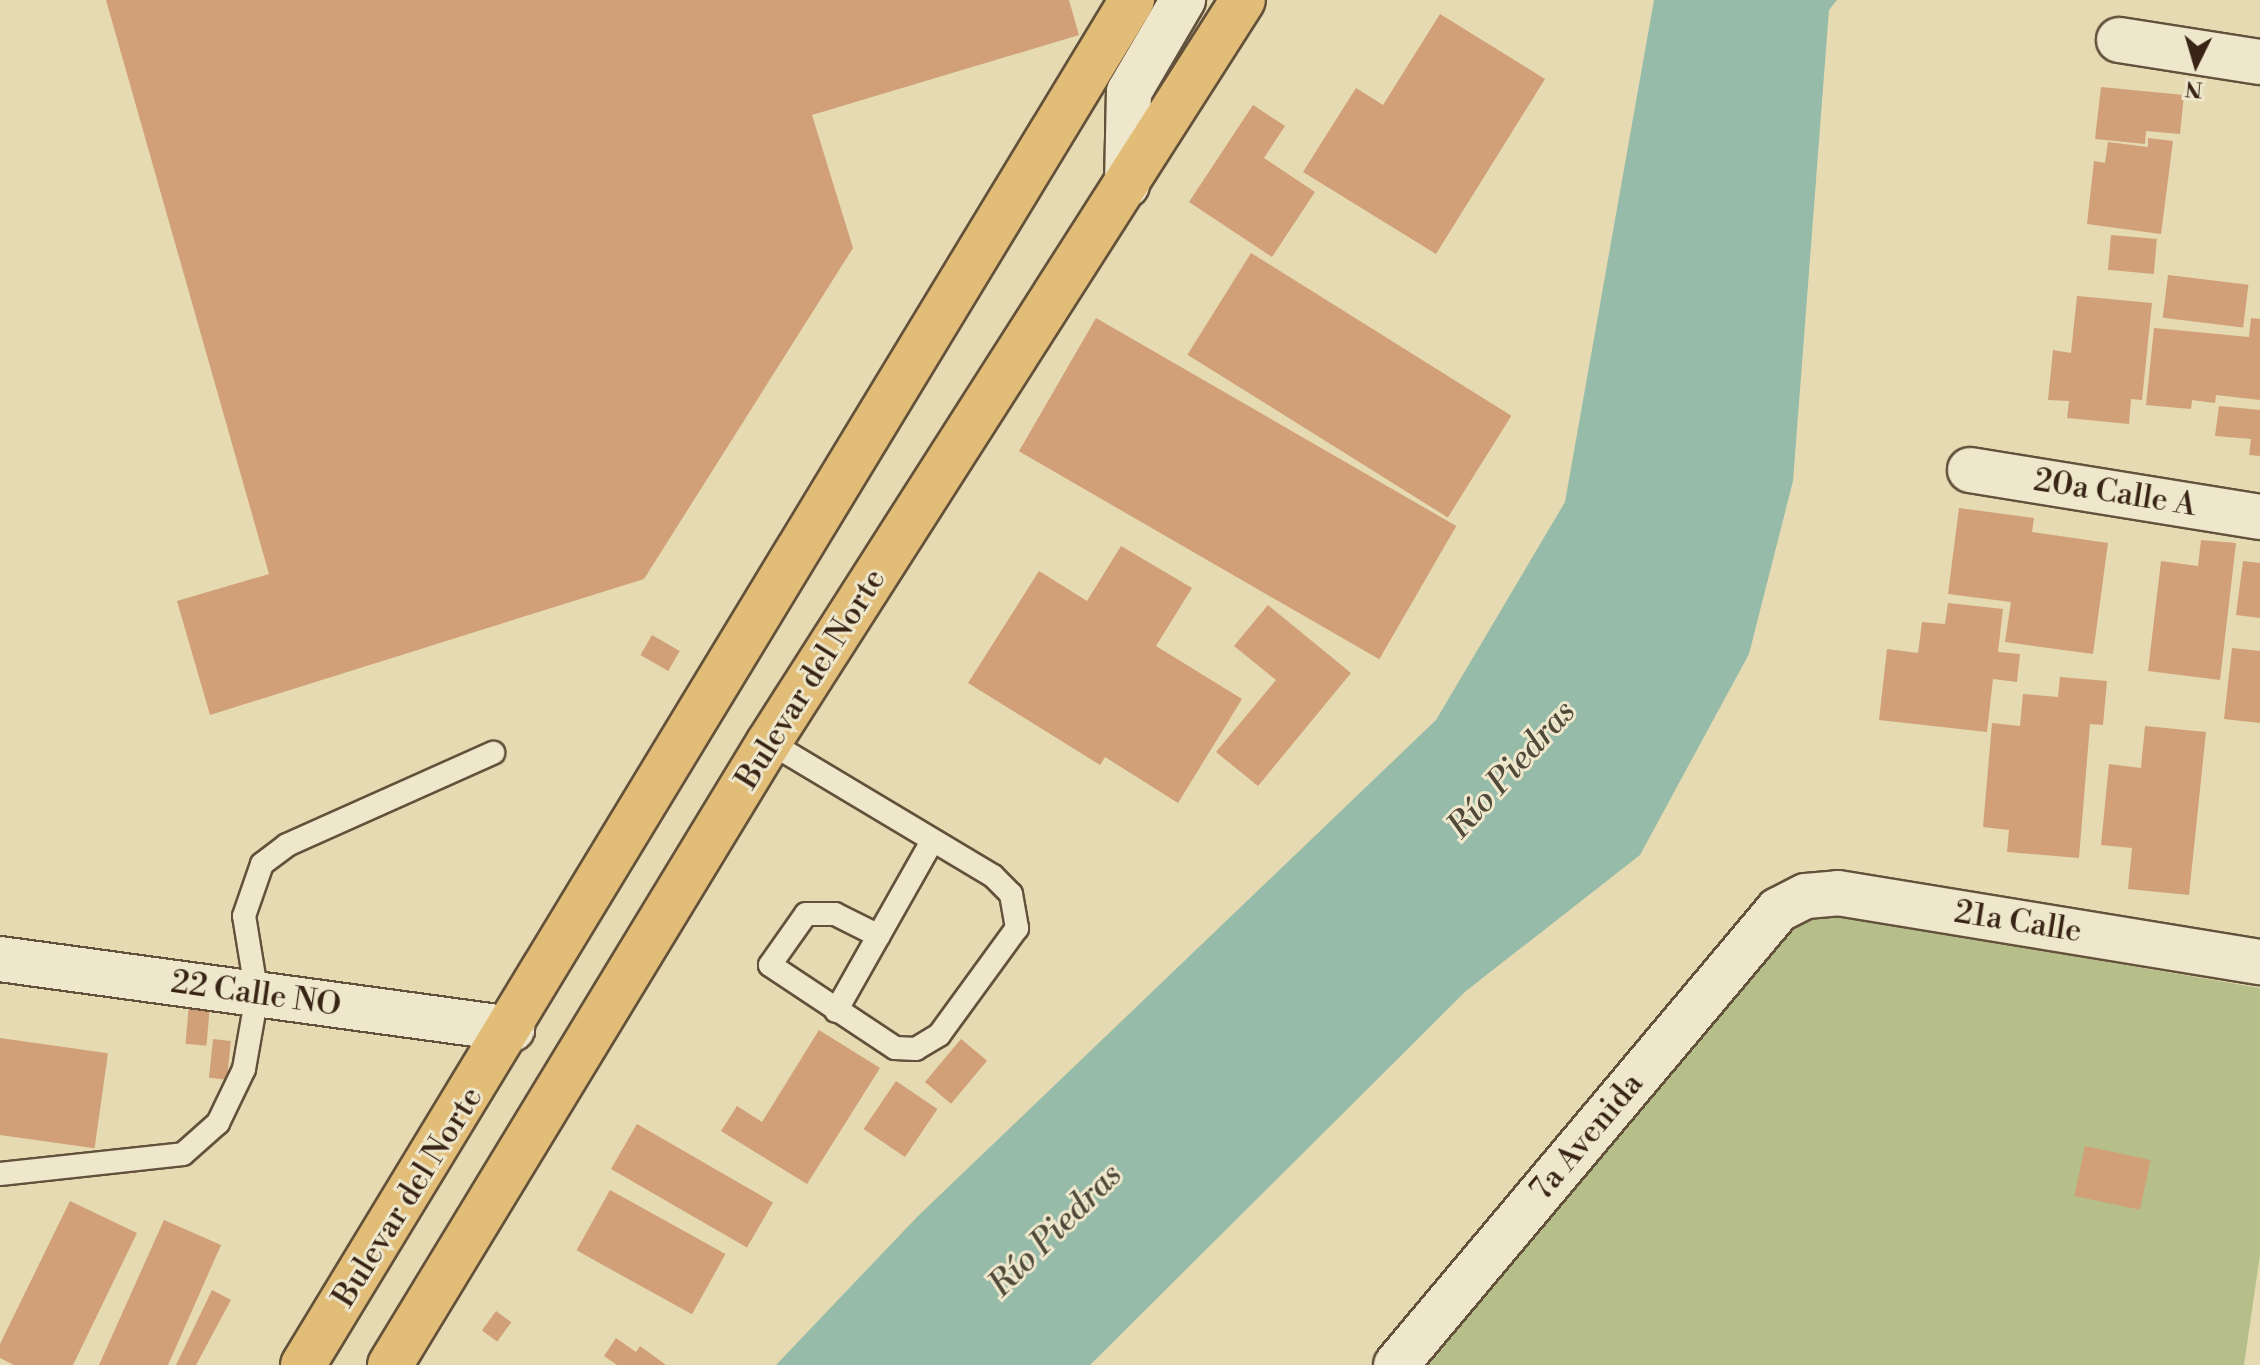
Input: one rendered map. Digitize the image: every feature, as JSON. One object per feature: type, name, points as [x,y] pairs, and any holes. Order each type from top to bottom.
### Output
[{"type":"highway","name":"Bulevar del Norte","points":[[390,1365],[769,742],[1243,0]]},
{"type":"highway","name":"Bulevar del Norte","points":[[303,1365],[512,1029],[1119,12]]},
{"type":"street","points":[[1127,185],[1129,92],[1183,0]]},
{"type":"street","points":[[2119,40],[2260,62]]},
{"type":"street","name":"20a Calle A","points":[[1970,470],[2260,517]]},
{"type":"street","name":"21a Calle","points":[[1778,910],[1806,896],[1838,893],[2260,962]]},
{"type":"street","name":"7a Avenida","points":[[1396,1365],[1778,910]]},
{"type":"street","name":"22 Calle NO","points":[[0,959],[512,1029]]},
{"type":"lane","points":[[769,742],[932,841],[1011,894],[1017,928],[939,1035],[916,1049],[895,1048],[774,974],[771,956],[806,914],[835,914],[879,936]]},
{"type":"lane","points":[[0,1174],[183,1154],[218,1123],[244,1069],[257,995],[244,916],[262,864],[287,845],[493,753]]},
{"type":"lane","points":[[836,1011],[932,841]]},
{"type":"green space","points":[[1799,909],[2260,988],[2260,1255],[2244,1365],[1408,1365]]},
{"type":"water","name":"Río Piedras","points":[[1654,0],[1837,0],[1829,10],[1793,481],[1749,654],[1640,855],[1466,991],[1090,1365],[776,1365],[917,1217],[1436,720],[1565,502]]},
{"type":"building","points":[[106,0],[1069,0],[1079,35],[812,115],[853,248],[644,579],[210,715],[177,601],[269,574]]},
{"type":"building","points":[[1440,14],[1545,79],[1436,254],[1303,172],[1356,88],[1383,105]]},
{"type":"building","points":[[2101,87],[2184,95],[2180,134],[2146,131],[2145,144],[2095,139]]},
{"type":"building","points":[[1253,105],[1285,126],[1264,158],[1315,192],[1272,257],[1189,202]]},
{"type":"building","points":[[2148,138],[2173,141],[2161,234],[2087,224],[2094,161],[2105,163],[2108,142],[2148,147]]},
{"type":"building","points":[[2111,235],[2157,239],[2154,274],[2108,270]]},
{"type":"building","points":[[1251,253],[1511,416],[1448,517],[1187,355]]},
{"type":"building","points":[[2168,275],[2248,285],[2243,328],[2163,318]]},
{"type":"building","points":[[2077,296],[2152,303],[2142,400],[2131,399],[2129,424],[2067,418],[2069,401],[2048,400],[2053,350],[2071,353]]},
{"type":"building","points":[[1096,318],[1456,526],[1379,659],[1019,451]]},
{"type":"building","points":[[2251,318],[2260,319],[2260,400],[2216,395],[2215,403],[2192,400],[2191,409],[2146,405],[2154,328],[2249,337]]},
{"type":"building","points":[[2219,406],[2260,410],[2260,456],[2249,455],[2251,439],[2215,436]]},
{"type":"building","points":[[1959,508],[2034,518],[2032,532],[2108,543],[2093,654],[2005,642],[2011,602],[1948,594]]},
{"type":"building","points":[[2201,540],[2236,543],[2220,680],[2148,671],[2161,561],[2198,566]]},
{"type":"building","points":[[1121,546],[1192,588],[1156,646],[1242,699],[1178,803],[1105,757],[1100,765],[968,683],[1039,571],[1087,601]]},
{"type":"building","points":[[2243,561],[2260,563],[2260,618],[2236,615]]},
{"type":"building","points":[[1948,603],[2003,609],[1998,652],[2020,654],[2017,682],[1993,679],[1987,732],[1879,720],[1887,649],[1918,653],[1922,622],[1945,624]]},
{"type":"building","points":[[1268,605],[1351,673],[1258,786],[1216,752],[1276,680],[1234,646]]},
{"type":"building","points":[[652,635],[680,651],[668,671],[640,655]]},
{"type":"building","points":[[2232,648],[2260,651],[2260,723],[2224,719]]},
{"type":"building","points":[[2060,677],[2107,681],[2103,725],[2090,724],[2079,858],[2007,852],[2009,830],[1983,827],[1992,723],[2020,726],[2023,694],[2058,697]]},
{"type":"building","points":[[2145,726],[2206,732],[2189,895],[2128,889],[2132,848],[2101,845],[2109,764],[2141,768]]},
{"type":"building","points":[[189,1004],[210,1006],[206,1046],[186,1044]]},
{"type":"building","points":[[819,1030],[880,1068],[807,1184],[721,1131],[737,1106],[762,1122]]},
{"type":"building","points":[[0,1038],[108,1053],[95,1148],[0,1135]]},
{"type":"building","points":[[213,1039],[231,1041],[227,1080],[209,1078]]},
{"type":"building","points":[[961,1039],[987,1061],[951,1104],[925,1082]]},
{"type":"building","points":[[896,1081],[937,1109],[905,1157],[864,1129]]},
{"type":"building","points":[[637,1124],[773,1202],[747,1248],[611,1169]]},
{"type":"building","points":[[2085,1146],[2151,1160],[2140,1210],[2074,1196]]},
{"type":"building","points":[[610,1190],[725,1254],[692,1314],[577,1250]]},
{"type":"building","points":[[70,1201],[137,1233],[73,1365],[14,1365],[0,1358],[0,1344]]},
{"type":"building","points":[[164,1220],[221,1245],[168,1365],[99,1365]]},
{"type":"building","points":[[212,1290],[231,1300],[196,1365],[176,1365]]},
{"type":"building","points":[[496,1311],[511,1322],[497,1342],[482,1330]]},
{"type":"building","points":[[616,1338],[636,1352],[640,1346],[666,1365],[617,1365],[604,1356]]}]
